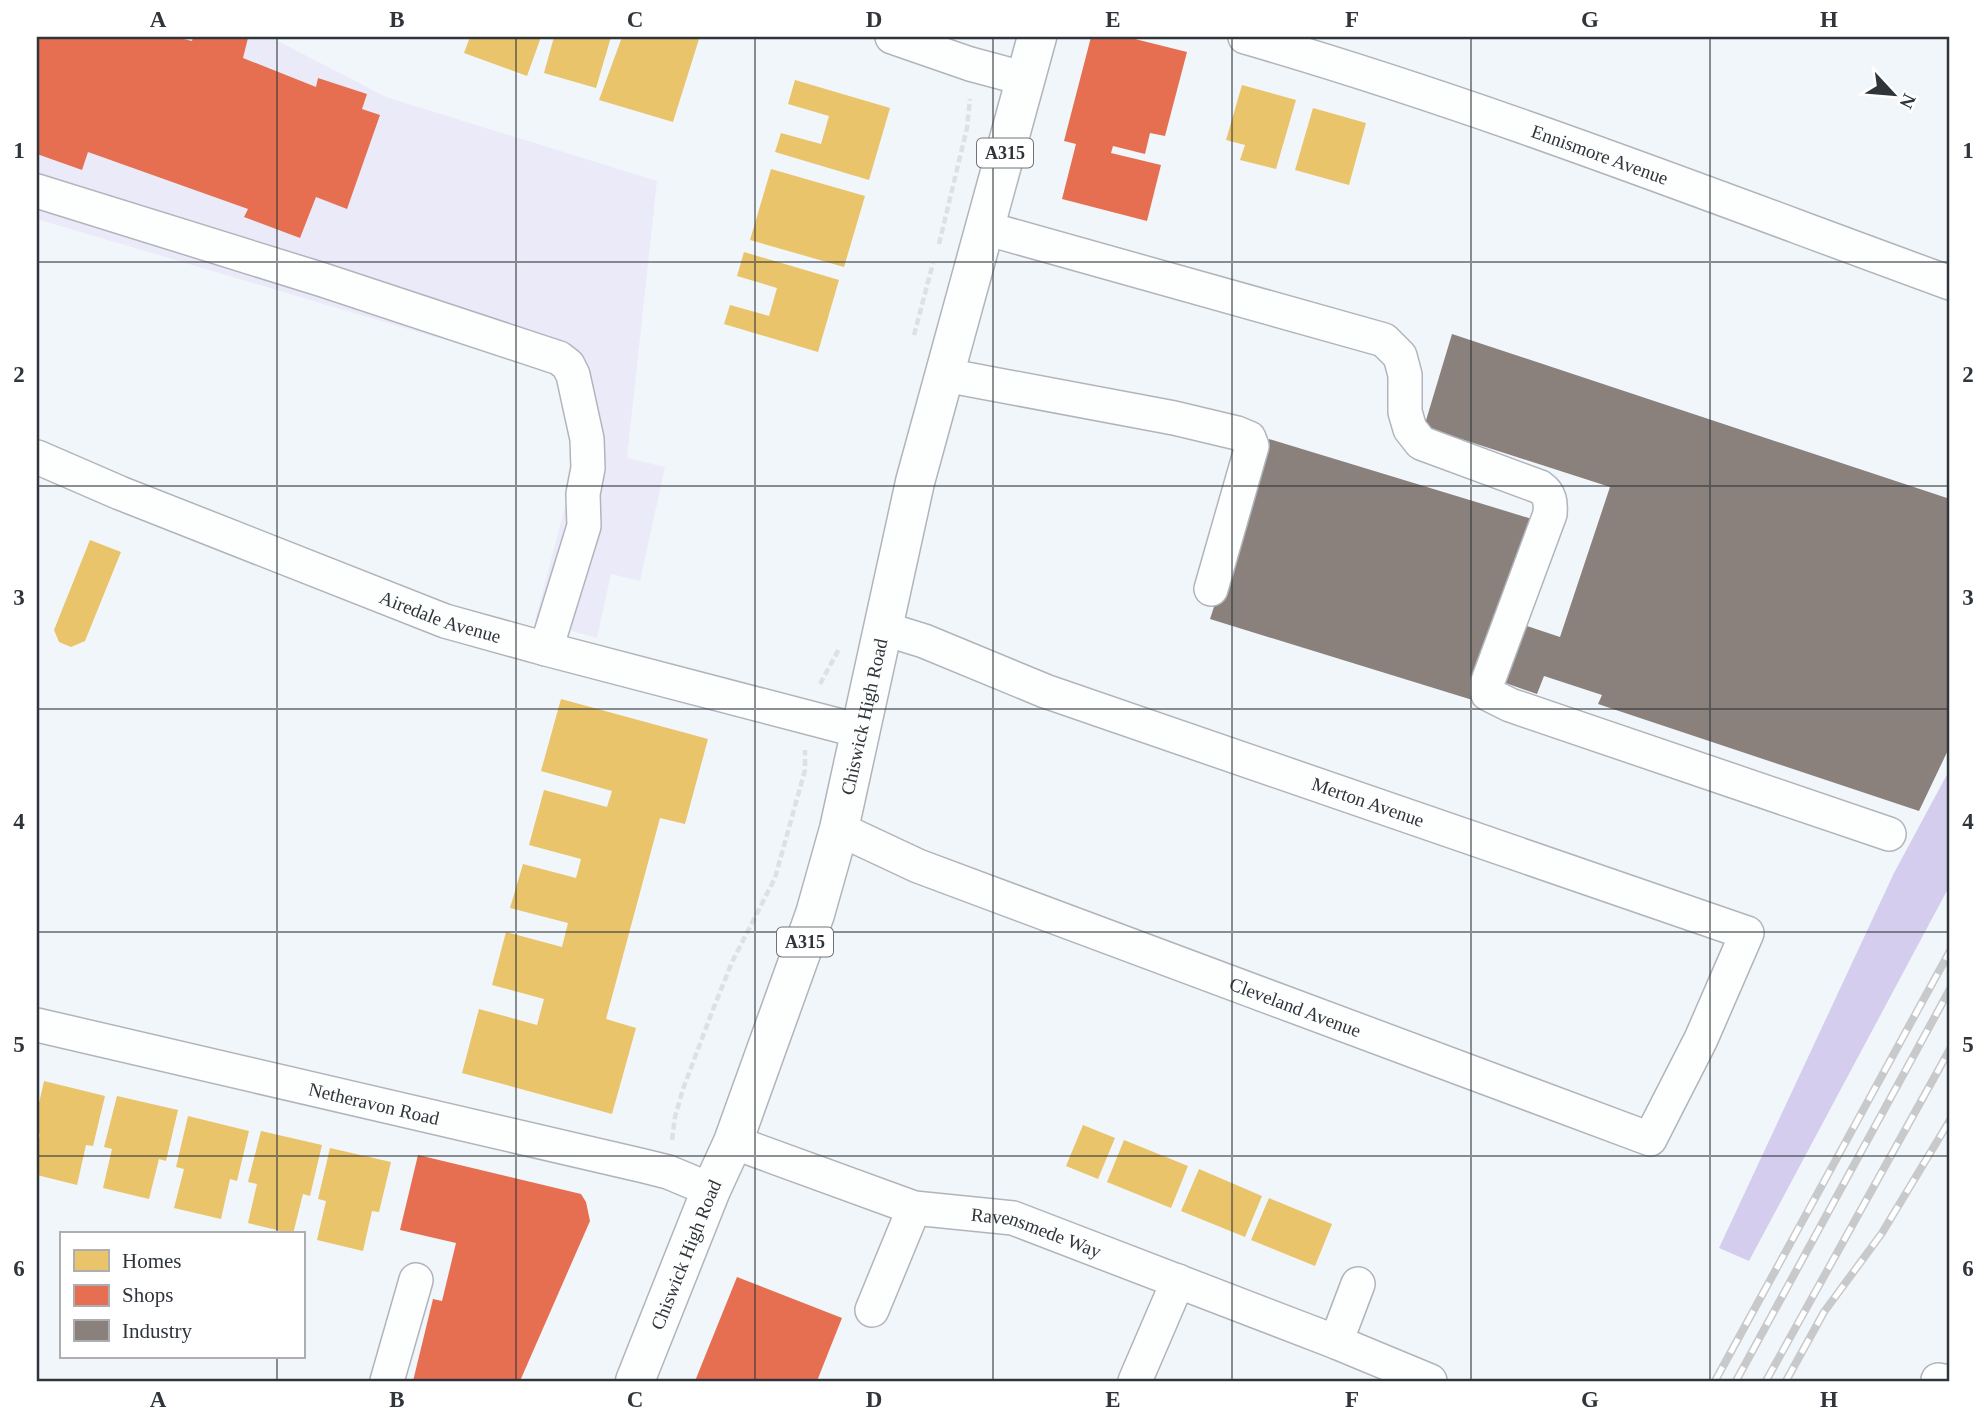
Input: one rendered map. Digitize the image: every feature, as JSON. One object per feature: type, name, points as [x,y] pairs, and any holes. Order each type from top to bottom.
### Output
[{"type":"main road","name":"Chiswick High Road","points":[[635,1381],[711,1190],[733,1142],[795,975],[839,829],[915,482],[1037,37]]},
{"type":"street","points":[[892,37],[970,64],[1026,79]]},
{"type":"street","name":"Ennismore Avenue","points":[[1245,37],[1332,62],[1572,144],[1950,284]]},
{"type":"street","points":[[37,191],[370,295],[559,358],[568,365],[573,375],[587,439],[584,526],[546,649]]},
{"type":"street","points":[[985,228],[1384,340],[1400,356],[1405,376],[1405,412],[1410,429],[1421,443],[1540,486],[1550,499],[1550,514],[1488,681],[1488,694],[1510,705],[1889,834]]},
{"type":"street","points":[[945,375],[1174,418],[1237,433],[1249,439],[1252,446],[1211,590]]},
{"type":"street","name":"Airedale Avenue","points":[[37,457],[120,493],[445,621],[860,731]]},
{"type":"street","name":"Merton Avenue","points":[[882,628],[924,641],[1045,691],[1747,933],[1701,1040]]},
{"type":"street","name":"Cleveland Avenue","points":[[839,829],[918,866],[1650,1139],[1701,1040]]},
{"type":"street","name":"Netheravon Road","points":[[37,1025],[658,1169],[711,1190]]},
{"type":"street","name":"Ravensmede Way","points":[[733,1142],[914,1208],[1013,1218],[1430,1381]]},
{"type":"street","points":[[872,1310],[914,1208]]},
{"type":"street","points":[[387,1381],[416,1280]]},
{"type":"street","points":[[1135,1381],[1178,1281]]},
{"type":"street","points":[[1335,1342],[1358,1284]]},
{"type":"path","points":[[912,344],[958,168],[967,128],[970,93]]},
{"type":"path","name":"Chiswick High Road","points":[[673,1139],[675,1117],[683,1089],[717,1000],[732,962],[775,878],[805,770],[804,734],[813,697],[843,642]]},
{"type":"shaded area","points":[[37,37],[270,37],[386,97],[657,181],[627,458],[665,467],[640,581],[611,574],[597,638],[535,621],[581,446],[560,374],[37,219]]},
{"type":"shaded area","points":[[1950,769],[1950,885],[1749,1261],[1719,1248],[1894,873]]},
{"type":"building: Homes","points":[[470,37],[541,37],[527,76],[464,53]]},
{"type":"building: Homes","points":[[554,37],[611,37],[596,88],[544,73]]},
{"type":"building: Homes","points":[[622,37],[699,39],[673,122],[599,100]]},
{"type":"building: Homes","points":[[795,80],[890,108],[869,180],[775,152],[781,133],[821,144],[829,116],[788,104]]},
{"type":"building: Homes","points":[[1242,85],[1296,100],[1276,169],[1240,160],[1245,145],[1226,140]]},
{"type":"building: Homes","points":[[1313,108],[1366,123],[1349,185],[1295,170]]},
{"type":"building: Homes","points":[[771,169],[865,196],[844,267],[750,240]]},
{"type":"building: Homes","points":[[744,252],[839,280],[818,352],[724,324],[730,305],[769,316],[777,288],[737,276]]},
{"type":"building: Homes","points":[[90,540],[121,552],[85,641],[71,647],[59,642],[54,630]]},
{"type":"building: Homes","points":[[561,699],[708,739],[685,824],[660,818],[606,1019],[636,1028],[612,1114],[462,1073],[479,1009],[537,1025],[544,999],[492,985],[506,932],[562,947],[568,923],[510,908],[523,864],[576,878],[581,859],[529,845],[544,790],[607,807],[612,791],[541,771]]},
{"type":"building: Homes","points":[[44,1081],[105,1096],[93,1146],[86,1145],[77,1185],[37,1175],[40,1134],[37,1134],[37,1112]]},
{"type":"building: Homes","points":[[117,1096],[178,1110],[166,1161],[159,1159],[149,1199],[103,1188],[112,1149],[104,1147]]},
{"type":"building: Homes","points":[[188,1116],[249,1131],[237,1181],[230,1179],[221,1219],[174,1208],[184,1169],[176,1167]]},
{"type":"building: Homes","points":[[1083,1125],[1115,1138],[1098,1179],[1066,1166]]},
{"type":"building: Homes","points":[[261,1131],[322,1145],[310,1196],[303,1194],[294,1232],[248,1223],[257,1184],[248,1182]]},
{"type":"building: Homes","points":[[1124,1140],[1188,1166],[1171,1208],[1107,1182]]},
{"type":"building: Homes","points":[[330,1148],[391,1162],[379,1212],[372,1211],[363,1251],[317,1240],[326,1201],[318,1199]]},
{"type":"building: Homes","points":[[1199,1169],[1262,1196],[1245,1237],[1181,1211]]},
{"type":"building: Homes","points":[[1269,1198],[1332,1224],[1315,1266],[1251,1240]]},
{"type":"building: Shops","points":[[37,37],[185,37],[184,39],[192,41],[193,37],[245,37],[248,38],[243,58],[316,87],[318,78],[367,94],[362,109],[380,115],[347,209],[316,197],[300,238],[244,217],[248,209],[88,152],[82,170],[37,154]]},
{"type":"building: Shops","points":[[1091,37],[1127,37],[1187,52],[1165,136],[1150,133],[1145,154],[1113,146],[1111,153],[1161,165],[1147,221],[1062,199],[1076,144],[1064,141]]},
{"type":"building: Shops","points":[[418,1155],[581,1194],[586,1202],[590,1221],[520,1381],[413,1381],[433,1299],[442,1301],[456,1243],[400,1230]]},
{"type":"building: Shops","points":[[737,1277],[842,1318],[817,1381],[695,1381]]},
{"type":"building: Industry","points":[[1452,334],[1950,499],[1950,746],[1919,811],[1598,704],[1602,695],[1544,676],[1537,694],[1500,681],[1521,624],[1560,637],[1610,487],[1424,427]]},
{"type":"building: Industry","points":[[1269,439],[1542,522],[1479,702],[1210,619]]},
{"type":"railway","points":[[1715,1381],[1950,951]]},
{"type":"railway","points":[[1736,1381],[1950,989]]},
{"type":"railway","points":[[1766,1381],[1950,1049]]},
{"type":"railway","points":[[1786,1381],[1824,1312],[1882,1233],[1950,1120]]}]
